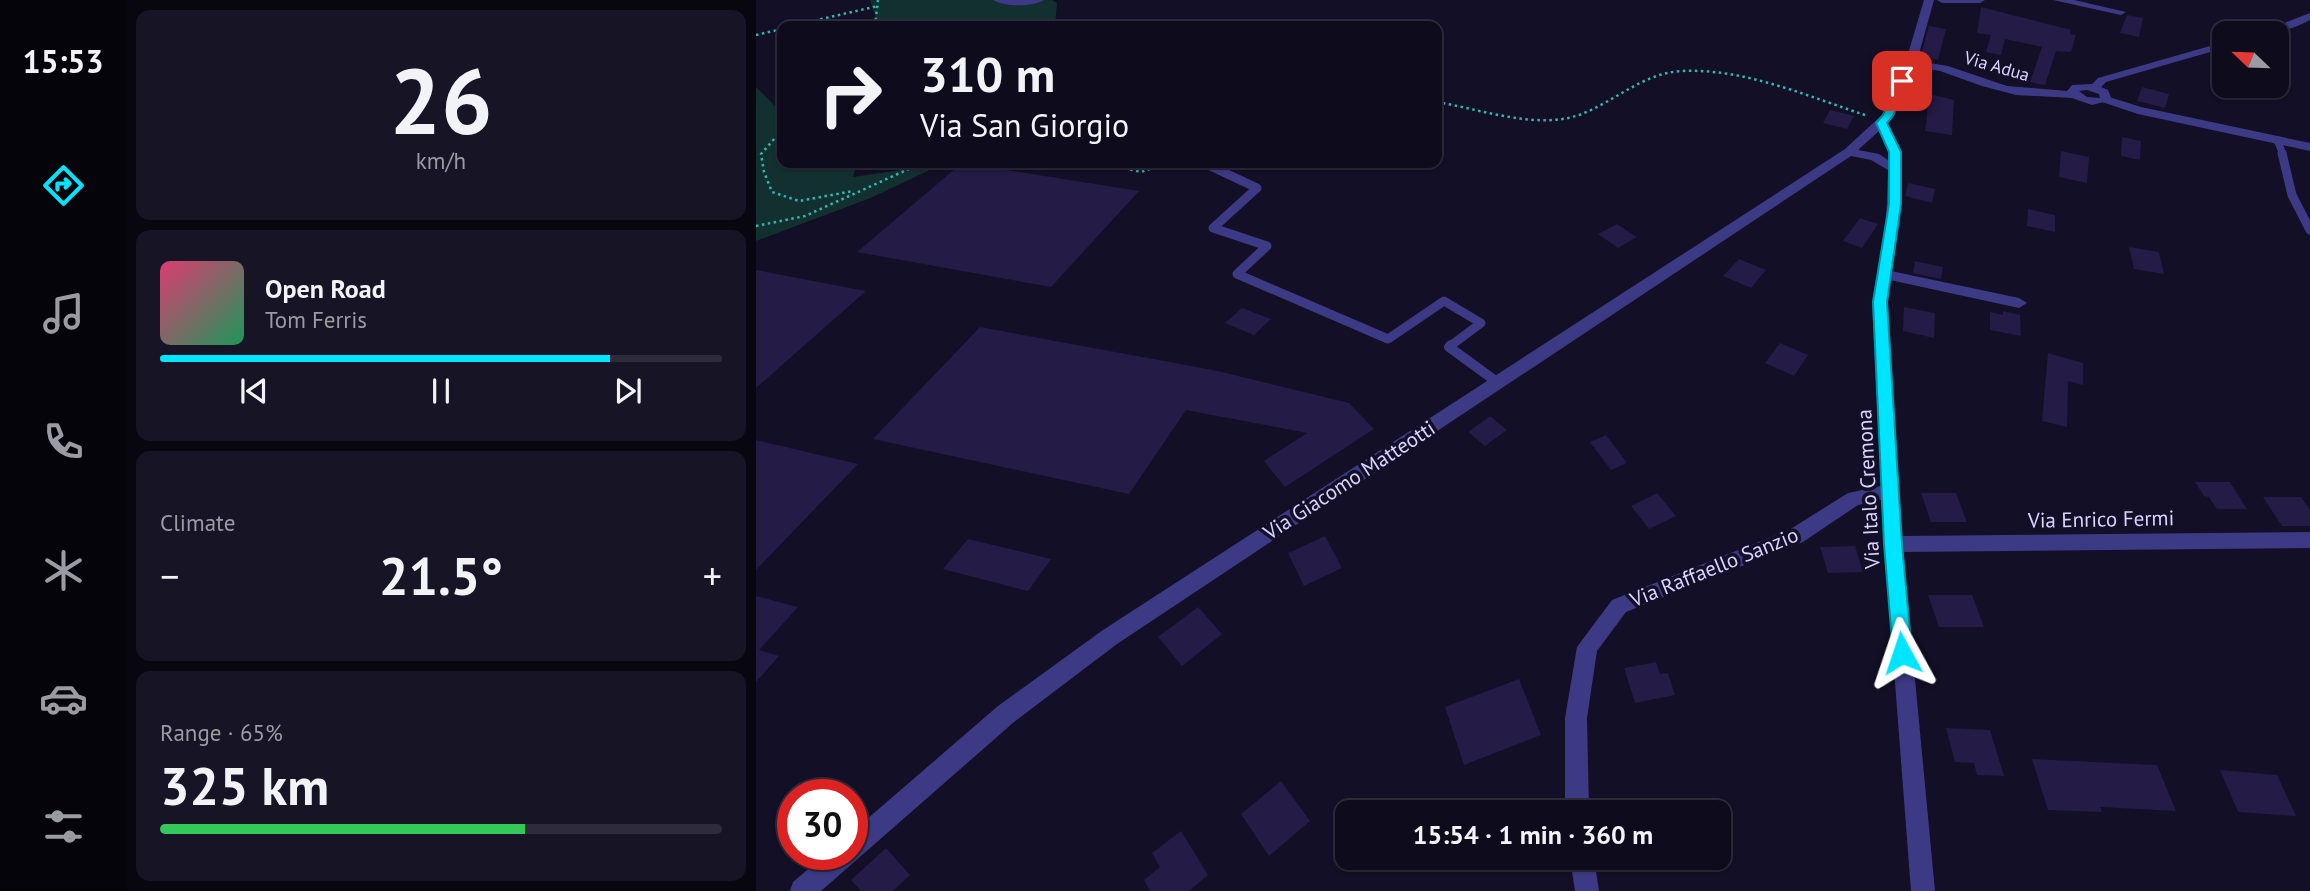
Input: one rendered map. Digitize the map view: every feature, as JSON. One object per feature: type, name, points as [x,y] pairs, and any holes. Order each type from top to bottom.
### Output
[{"type":"street","points":[[998,0],[1039,0]]},
{"type":"street","name":"Via Giacomo Matteotti","points":[[868,834],[1006,714],[1110,637],[1849,152],[1865,139],[1877,120],[1888,116],[1911,64],[1929,0]]},
{"type":"street","points":[[1942,0],[1980,0]]},
{"type":"street","points":[[2059,0],[2121,12]]},
{"type":"street","points":[[2289,26],[2310,16]]},
{"type":"street","points":[[2094,88],[2102,80],[2212,48]]},
{"type":"street","name":"Via Adua","points":[[1911,64],[1938,66],[1994,87],[2034,95],[2074,94]]},
{"type":"street","points":[[2106,100],[2104,92],[2094,88],[2078,86],[2073,89],[2074,94],[2088,101],[2106,100],[2138,110],[2310,148]]},
{"type":"street","name":"Via Italo Cremona","points":[[1877,120],[1895,152],[1894,222],[1882,274],[1880,302],[1893,544],[1923,891]]},
{"type":"street","points":[[1865,139],[1879,148],[1894,166]]},
{"type":"street","points":[[1849,152],[1875,157],[1894,166]]},
{"type":"street","points":[[1882,274],[2019,303]]},
{"type":"street","name":"Via Raffaello Sanzio","points":[[1577,800],[1576,718],[1587,647],[1619,606],[1796,536],[1854,498],[1891,491]]},
{"type":"street","name":"Via Enrico Fermi","points":[[1893,544],[2310,540]]},
{"type":"street","points":[[802,891],[826,870]]},
{"type":"street","points":[[1584,870],[1587,891]]},
{"type":"lane","points":[[2280,141],[2292,195],[2310,230]]},
{"type":"lane","points":[[1215,168],[1257,188],[1213,228],[1267,246],[1237,274],[1388,339],[1444,301],[1481,323],[1449,347],[1497,383]]},
{"type":"path","points":[[876,21],[878,0]]},
{"type":"path","points":[[813,21],[878,6]]},
{"type":"path","points":[[756,36],[777,30]]},
{"type":"path","points":[[1442,103],[1549,120],[1578,116],[1648,78],[1679,71],[1705,71],[1749,80],[1877,120]]},
{"type":"path","points":[[777,136],[761,154],[764,172],[772,192],[799,201],[831,197],[862,188]]},
{"type":"path","points":[[756,226],[805,216],[910,168]]},
{"type":"path","points":[[1118,168],[1147,173],[1157,168]]},
{"type":"green space","points":[[870,0],[1052,0],[1057,3],[1055,21],[877,21]]},
{"type":"green space","points":[[756,87],[777,106],[777,168],[856,168],[853,177],[915,168],[934,168],[873,197],[756,241]]},
{"type":"building","points":[[1981,7],[2071,30],[2070,34],[2076,35],[2071,52],[2056,51],[2045,85],[2030,82],[2042,47],[2005,39],[2001,55],[1986,52],[1991,35],[1977,33]]},
{"type":"building","points":[[2127,15],[2143,18],[2139,37],[2120,33]]},
{"type":"building","points":[[1929,26],[1946,29],[1938,60],[1921,55]]},
{"type":"building","points":[[2142,87],[2169,94],[2165,108],[2137,101]]},
{"type":"building","points":[[1933,95],[1954,100],[1952,135],[1925,131],[1928,107]]},
{"type":"building","points":[[1830,110],[1854,116],[1847,129],[1823,123]]},
{"type":"building","points":[[2122,137],[2141,141],[2140,160],[2121,156]]},
{"type":"building","points":[[2061,151],[2089,157],[2087,183],[2059,177]]},
{"type":"building","points":[[956,168],[994,168],[1139,191],[1051,287],[857,252]]},
{"type":"building","points":[[1908,183],[1935,189],[1932,203],[1905,196]]},
{"type":"building","points":[[2028,209],[2055,215],[2055,232],[2027,226]]},
{"type":"building","points":[[1860,218],[1878,224],[1862,248],[1843,241]]},
{"type":"building","points":[[1617,224],[1637,237],[1618,248],[1598,234]]},
{"type":"building","points":[[2129,247],[2159,252],[2164,274],[2134,269]]},
{"type":"building","points":[[1739,259],[1766,270],[1751,288],[1723,276]]},
{"type":"building","points":[[1915,261],[1943,267],[1941,279],[1913,273]]},
{"type":"building","points":[[756,270],[866,291],[756,388]]},
{"type":"building","points":[[1904,307],[1935,313],[1934,338],[1903,331]]},
{"type":"building","points":[[1242,308],[1271,319],[1254,335],[1225,323]]},
{"type":"building","points":[[2003,311],[2020,315],[2021,336],[1990,330],[1990,312],[2003,315]]},
{"type":"building","points":[[980,327],[1213,370],[1349,403],[1374,429],[1285,487],[1264,461],[1307,433],[1186,410],[1129,494],[873,439]]},
{"type":"building","points":[[1780,343],[1808,355],[1794,376],[1765,363]]},
{"type":"building","points":[[2048,353],[2083,363],[2083,385],[2068,381],[2067,427],[2042,421]]},
{"type":"building","points":[[1490,416],[1507,430],[1485,446],[1468,432]]},
{"type":"building","points":[[1606,435],[1627,463],[1611,470],[1590,442]]},
{"type":"building","points":[[756,440],[858,464],[756,570]]},
{"type":"building","points":[[2195,482],[2230,482],[2247,509],[2217,509]]},
{"type":"building","points":[[1657,493],[1676,516],[1649,529],[1631,506]]},
{"type":"building","points":[[1921,493],[1956,493],[1967,522],[1931,522]]},
{"type":"building","points":[[2263,497],[2301,497],[2310,510],[2310,526],[2282,526]]},
{"type":"building","points":[[1325,536],[1342,568],[1304,586],[1288,553]]},
{"type":"building","points":[[968,539],[1051,559],[1028,591],[943,569]]},
{"type":"building","points":[[1855,546],[1863,572],[1828,573],[1820,547]]},
{"type":"building","points":[[1928,595],[1972,595],[1984,627],[1939,627]]},
{"type":"building","points":[[756,596],[798,607],[759,650],[779,656],[756,682]]},
{"type":"building","points":[[1198,607],[1222,634],[1182,666],[1158,637]]},
{"type":"building","points":[[1656,662],[1660,674],[1668,673],[1675,695],[1635,703],[1624,668]]},
{"type":"building","points":[[1519,679],[1541,735],[1464,765],[1445,707]]},
{"type":"building","points":[[1946,728],[1990,730],[2004,776],[1977,775],[1974,763],[1955,762]]},
{"type":"building","points":[[2032,759],[2157,765],[2176,811],[2100,807],[2102,812],[2048,810]]},
{"type":"building","points":[[2220,770],[2277,775],[2296,816],[2238,812]]},
{"type":"building","points":[[1281,781],[1310,821],[1269,856],[1241,814]]},
{"type":"building","points":[[1181,831],[1208,875],[1189,891],[1150,891],[1144,880],[1160,867],[1152,853]]},
{"type":"building","points":[[886,848],[910,875],[893,891],[861,891],[851,880],[862,870],[868,870],[868,864]]},
{"type":"route","points":[[1902,81],[1888,116],[1881,123],[1895,152],[1895,204],[1894,222],[1882,274],[1880,302],[1893,544],[1902,653]]}]
